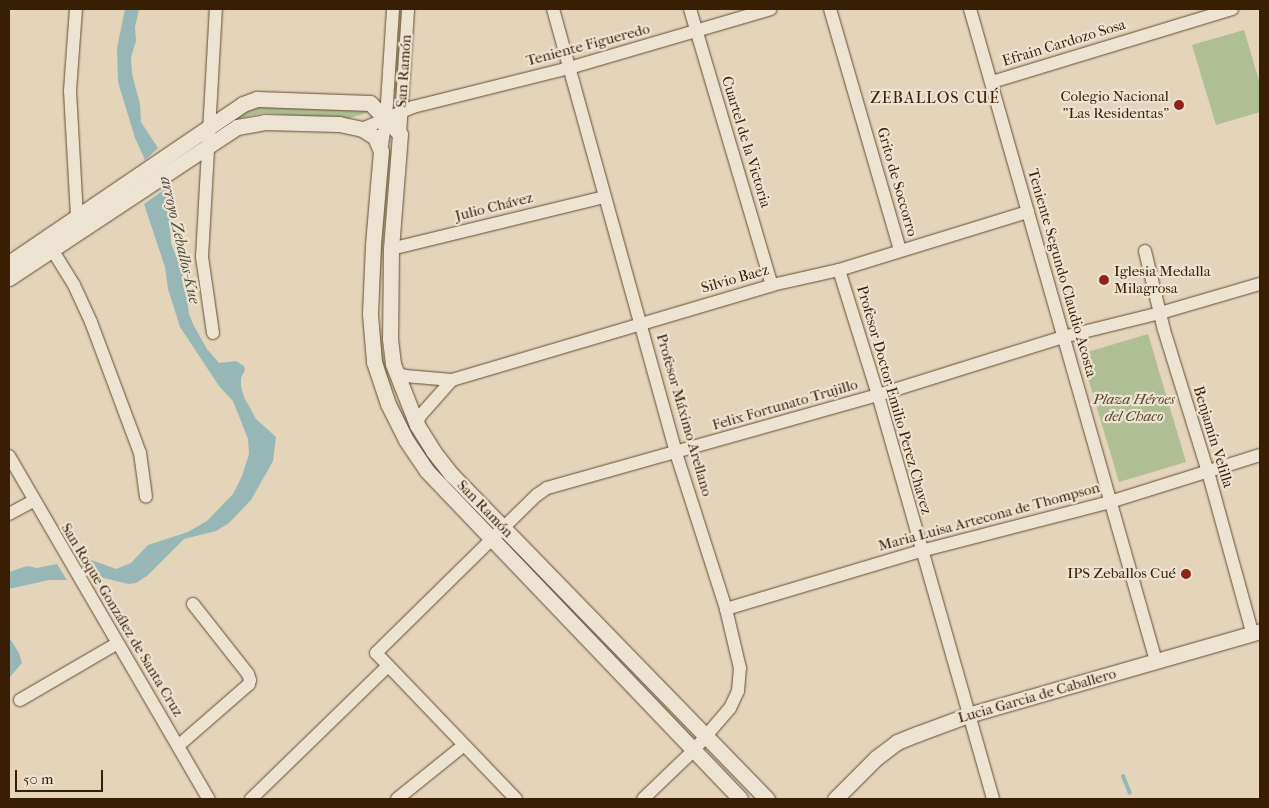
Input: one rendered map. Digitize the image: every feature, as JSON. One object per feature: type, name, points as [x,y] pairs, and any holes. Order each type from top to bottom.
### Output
[{"type":"street","points":[[76,9],[70,91],[80,224]]},
{"type":"street","points":[[213,333],[202,257],[216,9]]},
{"type":"street","name":"San Ramón","points":[[393,9],[370,314],[374,362],[388,404],[406,440],[427,470],[740,799]]},
{"type":"street","name":"San Ramón","points":[[408,9],[405,108],[400,134],[388,310],[392,364],[417,425],[433,451],[452,475],[767,799]]},
{"type":"street","name":"Profesor Máximo Arellano","points":[[553,9],[676,452],[726,609],[740,668],[738,691],[730,708],[694,752],[643,799]]},
{"type":"street","name":"Cuartel de la Victoria","points":[[690,9],[772,285]]},
{"type":"street","name":"Teniente Figueredo","points":[[362,130],[386,110],[405,108],[569,68],[771,9]]},
{"type":"street","name":"Grito de Soccorro","points":[[830,9],[900,250]]},
{"type":"street","name":"Teniente Segundo Claudio Acosta","points":[[970,9],[1156,661]]},
{"type":"street","name":"Efrain Cardozo Sosa","points":[[992,82],[1232,9]]},
{"type":"street","points":[[9,278],[49,245],[176,158],[208,127],[243,104],[257,99],[370,104],[386,110]]},
{"type":"street","name":"San Ramón","points":[[386,110],[400,134]]},
{"type":"street","points":[[176,158],[208,145],[237,127],[264,122],[339,124],[362,130],[375,137],[381,151]]},
{"type":"street","name":"Julio Chávez","points":[[391,249],[605,197]]},
{"type":"street","name":"Silvio Baez","points":[[396,373],[405,376],[452,380],[772,285],[839,270],[1028,212]]},
{"type":"street","points":[[9,263],[49,245]]},
{"type":"street","points":[[49,245],[74,285],[91,322],[140,453],[146,498]]},
{"type":"street","name":"Benjamín Velilla","points":[[1145,251],[1160,313],[1256,631]]},
{"type":"street","name":"Profesor Doctor Emilio Perez Chavez","points":[[839,270],[878,395],[921,552],[993,799]]},
{"type":"street","name":"Felix Fortunato Trujillo","points":[[388,666],[376,654],[493,540],[503,527],[547,488],[878,395],[1063,337],[1160,313],[1260,284]]},
{"type":"street","points":[[417,425],[420,416],[452,380]]},
{"type":"street","name":"Maria Luisa Artecona de Thompson","points":[[726,609],[921,552],[1110,502],[1260,455]]},
{"type":"street","name":"San Roque González de Santa Cruz","points":[[9,456],[33,501],[209,799]]},
{"type":"street","points":[[9,514],[33,501]]},
{"type":"street","points":[[178,746],[249,684],[250,680],[248,674],[193,604]]},
{"type":"street","name":"Lucia Garcia de Caballero","points":[[835,799],[876,758],[897,742],[968,716],[1256,631]]},
{"type":"street","points":[[20,700],[118,643]]},
{"type":"street","points":[[251,799],[388,666],[516,799]]},
{"type":"street","points":[[397,799],[463,746]]},
{"type":"green space","points":[[398,9],[402,9],[396,91],[393,92]]},
{"type":"green space","points":[[1244,30],[1260,84],[1260,112],[1216,125],[1192,45]]},
{"type":"green space","points":[[250,106],[368,110],[366,113],[347,119],[263,113],[235,119]]},
{"type":"green space","points":[[390,150],[378,312],[382,350],[387,372],[393,395],[415,439],[433,464],[489,525],[488,527],[431,466],[402,420],[384,373],[379,350],[376,311],[388,152]]},
{"type":"green space","name":"Plaza Héroes del Chaco","points":[[1148,334],[1186,462],[1119,482],[1081,354]]},
{"type":"green space","points":[[506,543],[693,737],[692,739]]},
{"type":"water","points":[[125,9],[139,9],[135,27],[136,41],[131,57],[132,74],[140,104],[141,122],[158,148],[145,160],[135,138],[118,82],[117,48]]},
{"type":"water","points":[[168,187],[171,243],[184,277],[189,314],[194,326],[207,349],[219,363],[236,361],[244,366],[245,370],[241,378],[241,386],[244,397],[256,419],[276,437],[273,461],[251,500],[229,523],[216,531],[184,539],[147,576],[136,583],[129,584],[87,574],[75,554],[116,569],[131,563],[148,545],[188,532],[207,521],[233,494],[242,476],[249,454],[248,439],[233,401],[219,386],[180,327],[168,289],[165,267],[144,204]]},
{"type":"water","points":[[57,564],[67,580],[49,580],[9,589],[9,572],[27,566],[37,568]]},
{"type":"water","points":[[9,637],[19,653],[22,663],[9,678]]},
{"type":"waterway","points":[[1123,776],[1130,793]]},
{"type":"place","name":"Colegio Nacional \"Las Residentas\"","points":[[1179,105]]},
{"type":"place","name":"Iglesia Medalla Milagrosa","points":[[1104,280]]},
{"type":"place","name":"IPS Zeballos Cué","points":[[1186,574]]},
{"type":"district","name":"ZEBALLOS CUÉ","points":[[935,98]]},
{"type":"water label","name":"arroyo Zeballos-Kue","points":[[180,240]]}]
